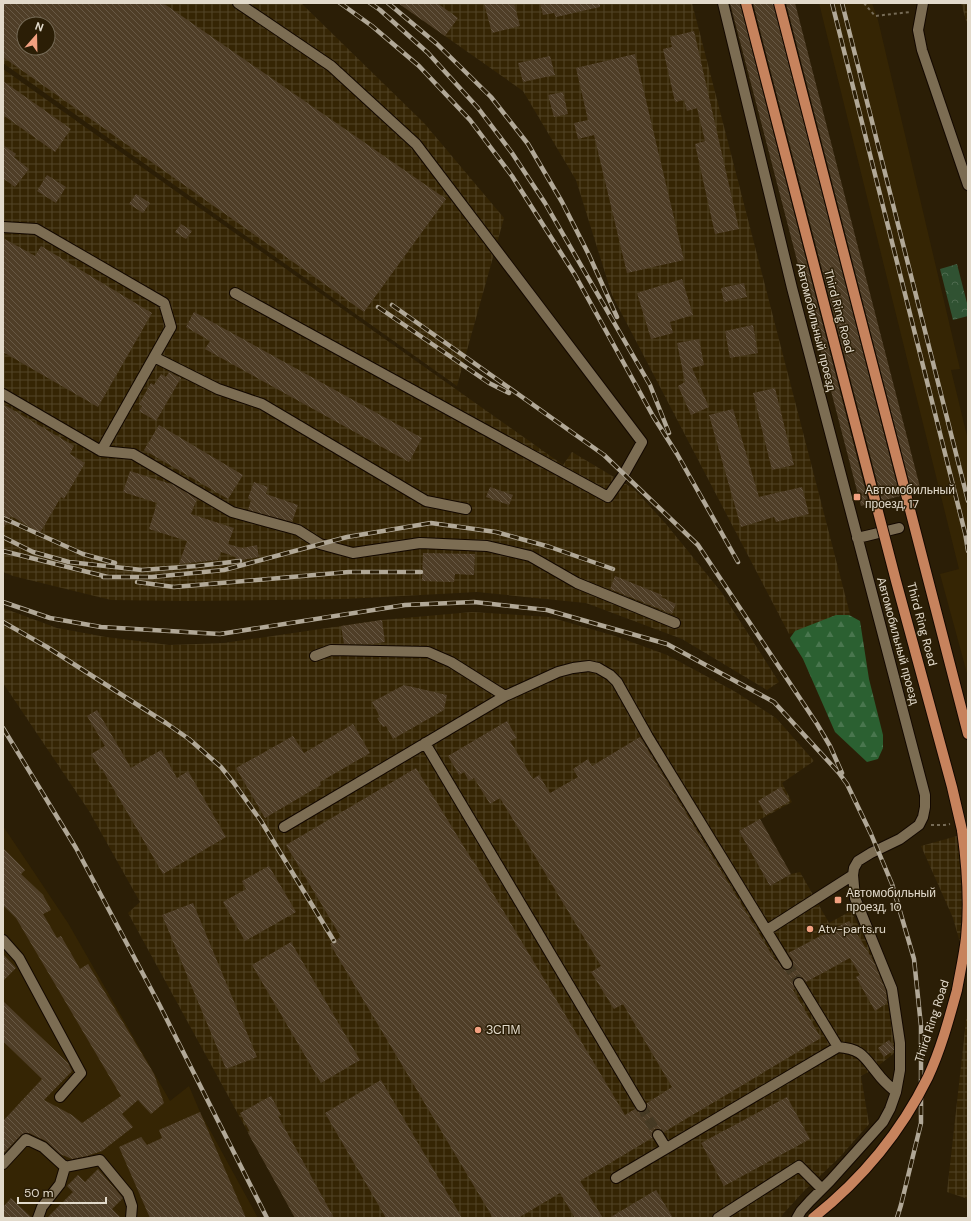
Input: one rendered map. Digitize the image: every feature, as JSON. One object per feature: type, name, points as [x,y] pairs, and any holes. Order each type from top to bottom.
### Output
[{"type":"main road","name":"Third Ring Road","points":[[746,3],[896,581],[952,787],[962,830],[967,868],[966,938],[962,964],[957,990],[948,1021],[928,1075],[915,1101],[885,1146],[846,1190],[813,1218]]},
{"type":"main road","name":"Third Ring Road","points":[[780,3],[968,734]]},
{"type":"street","points":[[235,292],[608,497],[624,474],[642,442],[416,144],[331,66],[238,3]]},
{"type":"street","name":"Автомобильный проезд","points":[[723,3],[792,288],[925,795],[923,818],[919,825]]},
{"type":"street","points":[[922,7],[918,30],[922,50],[968,185]]},
{"type":"street","points":[[3,227],[36,229],[164,303],[171,327],[101,451]]},
{"type":"street","points":[[154,357],[218,389],[262,404],[426,501],[466,509]]},
{"type":"street","points":[[3,394],[101,451],[133,454],[232,512],[298,530],[320,544],[353,553],[420,543],[487,546],[530,556],[577,583],[675,624]]},
{"type":"street","points":[[857,538],[899,528]]},
{"type":"street","points":[[315,656],[331,650],[428,652],[451,662],[505,696]]},
{"type":"street","points":[[284,827],[505,696],[558,672],[589,666],[598,668],[610,674],[617,682],[648,737],[787,964]]},
{"type":"street","points":[[425,743],[641,1106]]},
{"type":"street","points":[[797,1218],[801,1211],[883,1122],[890,1109],[896,1092],[900,1070],[900,1044],[892,989],[855,898],[852,875],[858,861],[900,839],[919,825]]},
{"type":"street","points":[[767,930],[852,875]]},
{"type":"street","points":[[3,940],[19,958],[81,1073],[60,1096]]},
{"type":"street","points":[[798,983],[838,1047]]},
{"type":"street","points":[[616,1178],[838,1047],[847,1048],[858,1052],[866,1058],[884,1081],[896,1092]]},
{"type":"street","points":[[658,1135],[666,1148]]},
{"type":"street","points":[[3,1164],[26,1139],[43,1147],[65,1167]]},
{"type":"street","points":[[65,1167],[100,1160],[128,1194],[132,1206],[131,1218]]},
{"type":"street","points":[[718,1218],[799,1166],[822,1189]]},
{"type":"street","points":[[38,1218],[42,1207],[60,1184],[65,1167]]},
{"type":"path","points":[[864,3],[875,16],[922,7]]},
{"type":"path","points":[[919,825],[952,824]]},
{"type":"shaded area","points":[[3,3],[301,3],[424,123],[504,218],[457,386],[3,63]]},
{"type":"shaded area","points":[[398,3],[692,3],[851,618],[789,634],[612,295],[576,180],[523,91]]},
{"type":"shaded area","points":[[819,3],[872,3],[878,20],[960,369],[951,370],[968,440],[968,677],[940,574],[959,569]]},
{"type":"shaded area","points":[[961,3],[968,3],[968,27]]},
{"type":"shaded area","points":[[3,69],[563,465],[572,452],[634,489],[666,524],[722,593],[779,682],[767,690],[682,639],[586,603],[477,592],[345,599],[187,601],[111,600],[13,576],[3,572]]},
{"type":"shaded area","points":[[3,608],[57,628],[106,637],[169,645],[224,643],[382,620],[472,612],[549,617],[615,636],[667,655],[734,691],[776,718],[814,761],[782,783],[792,802],[739,831],[770,886],[791,874],[800,872],[829,923],[851,911],[876,960],[891,997],[897,1051],[874,1069],[861,1076],[869,1124],[839,1158],[804,1191],[781,1218],[295,1218],[128,913],[140,902],[89,811],[3,683]]},
{"type":"shaded area","points":[[3,826],[68,923],[170,1101],[189,1086],[200,1112],[258,1218],[3,1218]]},
{"type":"shaded area","points":[[968,833],[968,971],[953,918],[921,846]]},
{"type":"shaded area","points":[[968,1003],[968,1199],[947,1192]]},
{"type":"green space","points":[[957,264],[968,307],[968,316],[953,320],[940,269]]},
{"type":"green space","points":[[836,615],[849,615],[860,621],[869,679],[883,735],[883,748],[878,759],[867,762],[835,732],[803,659],[790,638],[795,631]]},
{"type":"building","points":[[3,3],[163,3],[446,199],[364,312],[3,57]]},
{"type":"building","points":[[398,3],[437,3],[458,18],[445,36]]},
{"type":"building","points":[[484,3],[514,3],[520,26],[492,33]]},
{"type":"building","points":[[540,3],[600,3],[600,7],[556,17],[554,13],[543,15]]},
{"type":"building","points":[[730,3],[740,3],[869,504],[861,506]]},
{"type":"building","points":[[753,3],[773,3],[900,496],[882,501]]},
{"type":"building","points":[[786,3],[795,3],[921,491],[912,493]]},
{"type":"building","points":[[694,31],[739,229],[715,234],[695,144],[705,141],[697,108],[687,111],[684,100],[675,102],[663,49],[672,47],[670,37]]},
{"type":"building","points":[[635,54],[684,260],[627,273],[594,135],[578,139],[574,123],[588,120],[576,68]]},
{"type":"building","points":[[550,56],[555,75],[523,82],[518,63]]},
{"type":"building","points":[[3,81],[71,129],[55,152],[3,115]]},
{"type":"building","points":[[563,92],[568,114],[554,117],[548,95]]},
{"type":"building","points":[[3,145],[16,154],[14,157],[29,169],[15,187],[3,178]]},
{"type":"building","points":[[47,175],[66,187],[56,203],[37,191]]},
{"type":"building","points":[[136,194],[150,203],[143,213],[129,204]]},
{"type":"building","points":[[181,224],[192,231],[186,239],[175,232]]},
{"type":"building","points":[[3,238],[35,256],[41,246],[152,313],[98,407],[3,352]]},
{"type":"building","points":[[682,279],[693,315],[670,322],[673,333],[651,339],[637,293]]},
{"type":"building","points":[[744,283],[747,297],[724,302],[721,288]]},
{"type":"building","points":[[194,312],[422,438],[409,462],[205,349],[210,341],[186,327]]},
{"type":"building","points":[[753,325],[758,353],[730,358],[725,331]]},
{"type":"building","points":[[699,339],[704,365],[692,368],[709,407],[691,415],[678,386],[685,382],[677,343]]},
{"type":"building","points":[[169,372],[181,378],[156,421],[139,411],[142,406],[139,404],[151,383],[154,385],[161,374],[166,377]]},
{"type":"building","points":[[775,388],[794,465],[772,470],[753,393]]},
{"type":"building","points":[[3,404],[74,446],[70,454],[85,463],[64,499],[61,497],[40,533],[11,516],[3,529]]},
{"type":"building","points":[[733,409],[759,497],[802,487],[809,514],[776,522],[774,517],[741,527],[709,415]]},
{"type":"building","points":[[159,425],[243,475],[228,499],[144,450]]},
{"type":"building","points":[[130,471],[174,485],[197,499],[191,514],[234,528],[228,544],[242,548],[257,545],[259,557],[237,561],[236,557],[221,552],[218,560],[179,564],[187,541],[149,529],[157,503],[123,492]]},
{"type":"building","points":[[254,482],[268,487],[266,494],[298,505],[292,522],[248,510],[251,500],[248,498]]},
{"type":"building","points":[[490,487],[513,495],[509,505],[486,497]]},
{"type":"building","points":[[423,553],[475,554],[474,575],[455,574],[454,582],[422,581]]},
{"type":"building","points":[[615,576],[662,595],[661,597],[676,604],[672,614],[610,589]]},
{"type":"building","points":[[382,620],[385,642],[372,644],[344,644],[341,626]]},
{"type":"building","points":[[404,685],[447,695],[444,710],[393,739],[386,726],[383,727],[377,718],[380,717],[372,702]]},
{"type":"building","points":[[97,710],[131,768],[161,750],[177,778],[188,771],[226,837],[163,874],[102,769],[101,770],[91,754],[105,746],[87,716]]},
{"type":"building","points":[[507,721],[517,738],[510,741],[533,779],[539,775],[550,793],[578,777],[573,769],[588,759],[592,766],[640,737],[775,960],[777,960],[782,968],[784,970],[788,970],[793,967],[793,961],[788,953],[849,921],[873,960],[886,991],[887,1003],[875,1011],[856,977],[860,975],[850,958],[806,982],[802,977],[795,978],[793,983],[795,989],[793,990],[821,1038],[664,1132],[661,1129],[655,1129],[652,1132],[652,1138],[580,1181],[603,1218],[575,1218],[560,1193],[518,1218],[493,1218],[330,944],[341,937],[286,845],[416,768],[473,860],[625,1115],[635,1109],[638,1112],[644,1112],[647,1109],[647,1103],[672,1087],[623,1004],[614,1009],[591,972],[601,966],[500,798],[490,804],[474,778],[469,781],[464,772],[459,775],[448,756]]},
{"type":"building","points":[[353,724],[370,753],[320,782],[321,785],[265,818],[236,768],[293,736],[304,753]]},
{"type":"building","points":[[781,787],[790,801],[766,815],[758,801]]},
{"type":"building","points":[[760,819],[791,874],[770,886],[739,831]]},
{"type":"building","points":[[3,848],[25,870],[21,874],[43,895],[51,910],[43,914],[57,938],[61,936],[80,969],[88,964],[154,1074],[164,1103],[151,1114],[138,1100],[122,1114],[133,1127],[102,1151],[87,1156],[72,1159],[60,1154],[46,1141],[29,1133],[21,1135],[3,1154],[3,1121],[42,1079],[3,1041],[3,1001],[68,1063],[72,1071],[44,1100],[72,1115],[82,1123],[121,1096],[16,918],[3,905]]},
{"type":"building","points":[[269,866],[296,912],[245,941],[223,902],[246,889],[242,881]]},
{"type":"building","points":[[193,903],[257,1057],[226,1069],[162,915]]},
{"type":"building","points":[[291,942],[360,1060],[321,1083],[252,965]]},
{"type":"building","points":[[3,954],[16,968],[3,981]]},
{"type":"building","points":[[889,1040],[894,1047],[894,1050],[884,1057],[878,1048]]},
{"type":"building","points":[[381,1080],[462,1218],[386,1218],[325,1113]]},
{"type":"building","points":[[271,1096],[281,1115],[278,1116],[334,1218],[295,1218],[248,1133],[250,1132],[240,1113]]},
{"type":"building","points":[[787,1097],[810,1139],[724,1186],[701,1143]]},
{"type":"building","points":[[200,1112],[246,1218],[150,1218],[119,1147],[141,1137],[147,1145],[162,1138],[159,1130]]},
{"type":"building","points":[[98,1169],[123,1198],[112,1209],[121,1218],[47,1218],[73,1192],[67,1186],[78,1175],[85,1182]]},
{"type":"building","points":[[656,1190],[673,1218],[609,1218]]},
{"type":"building","points":[[11,1198],[32,1218],[3,1218],[3,1207]]},
{"type":"tunnel","points":[[787,964],[799,983]]},
{"type":"tunnel","points":[[641,1106],[658,1135]]},
{"type":"railway","points":[[340,3],[372,26],[419,66],[470,120],[512,176],[575,275],[653,416],[677,454],[738,562]]},
{"type":"railway","points":[[370,3],[380,10],[428,53],[478,108],[512,153],[545,203],[650,385],[669,433]]},
{"type":"railway","points":[[388,3],[437,44],[491,97],[528,144],[562,202],[589,255],[617,317]]},
{"type":"railway","points":[[832,3],[965,533],[968,551]]},
{"type":"railway","points":[[842,3],[968,501]]},
{"type":"railway","points":[[392,305],[604,455],[698,545],[817,724],[830,746],[842,773]]},
{"type":"railway","points":[[378,307],[489,383],[509,393]]},
{"type":"railway","points":[[3,518],[83,554],[115,563]]},
{"type":"railway","points":[[103,577],[152,577],[224,570],[347,537],[431,523],[496,532],[550,547],[613,569]]},
{"type":"railway","points":[[3,537],[33,552],[69,562],[142,570],[240,561]]},
{"type":"railway","points":[[3,551],[108,577]]},
{"type":"railway","points":[[137,582],[174,587],[349,572],[421,572]]},
{"type":"railway","points":[[3,602],[50,618],[101,627],[220,634],[405,605],[474,602],[547,610],[667,644],[774,702],[839,773],[847,784],[871,834],[892,884],[914,959],[921,1026],[921,1123],[897,1218]]},
{"type":"railway","points":[[3,622],[47,647],[166,723],[189,739],[221,767],[261,821],[334,941]]},
{"type":"railway","points":[[3,728],[76,848],[159,1004],[267,1218]]},
{"type":"place","name":"Автомобильный проезд, 17","points":[[857,497]]},
{"type":"place","name":"Автомобильный проезд, 10","points":[[838,900]]},
{"type":"place","name":"Atv-parts.ru","points":[[810,929]]},
{"type":"place","name":"ЗСПМ","points":[[478,1030]]}]
